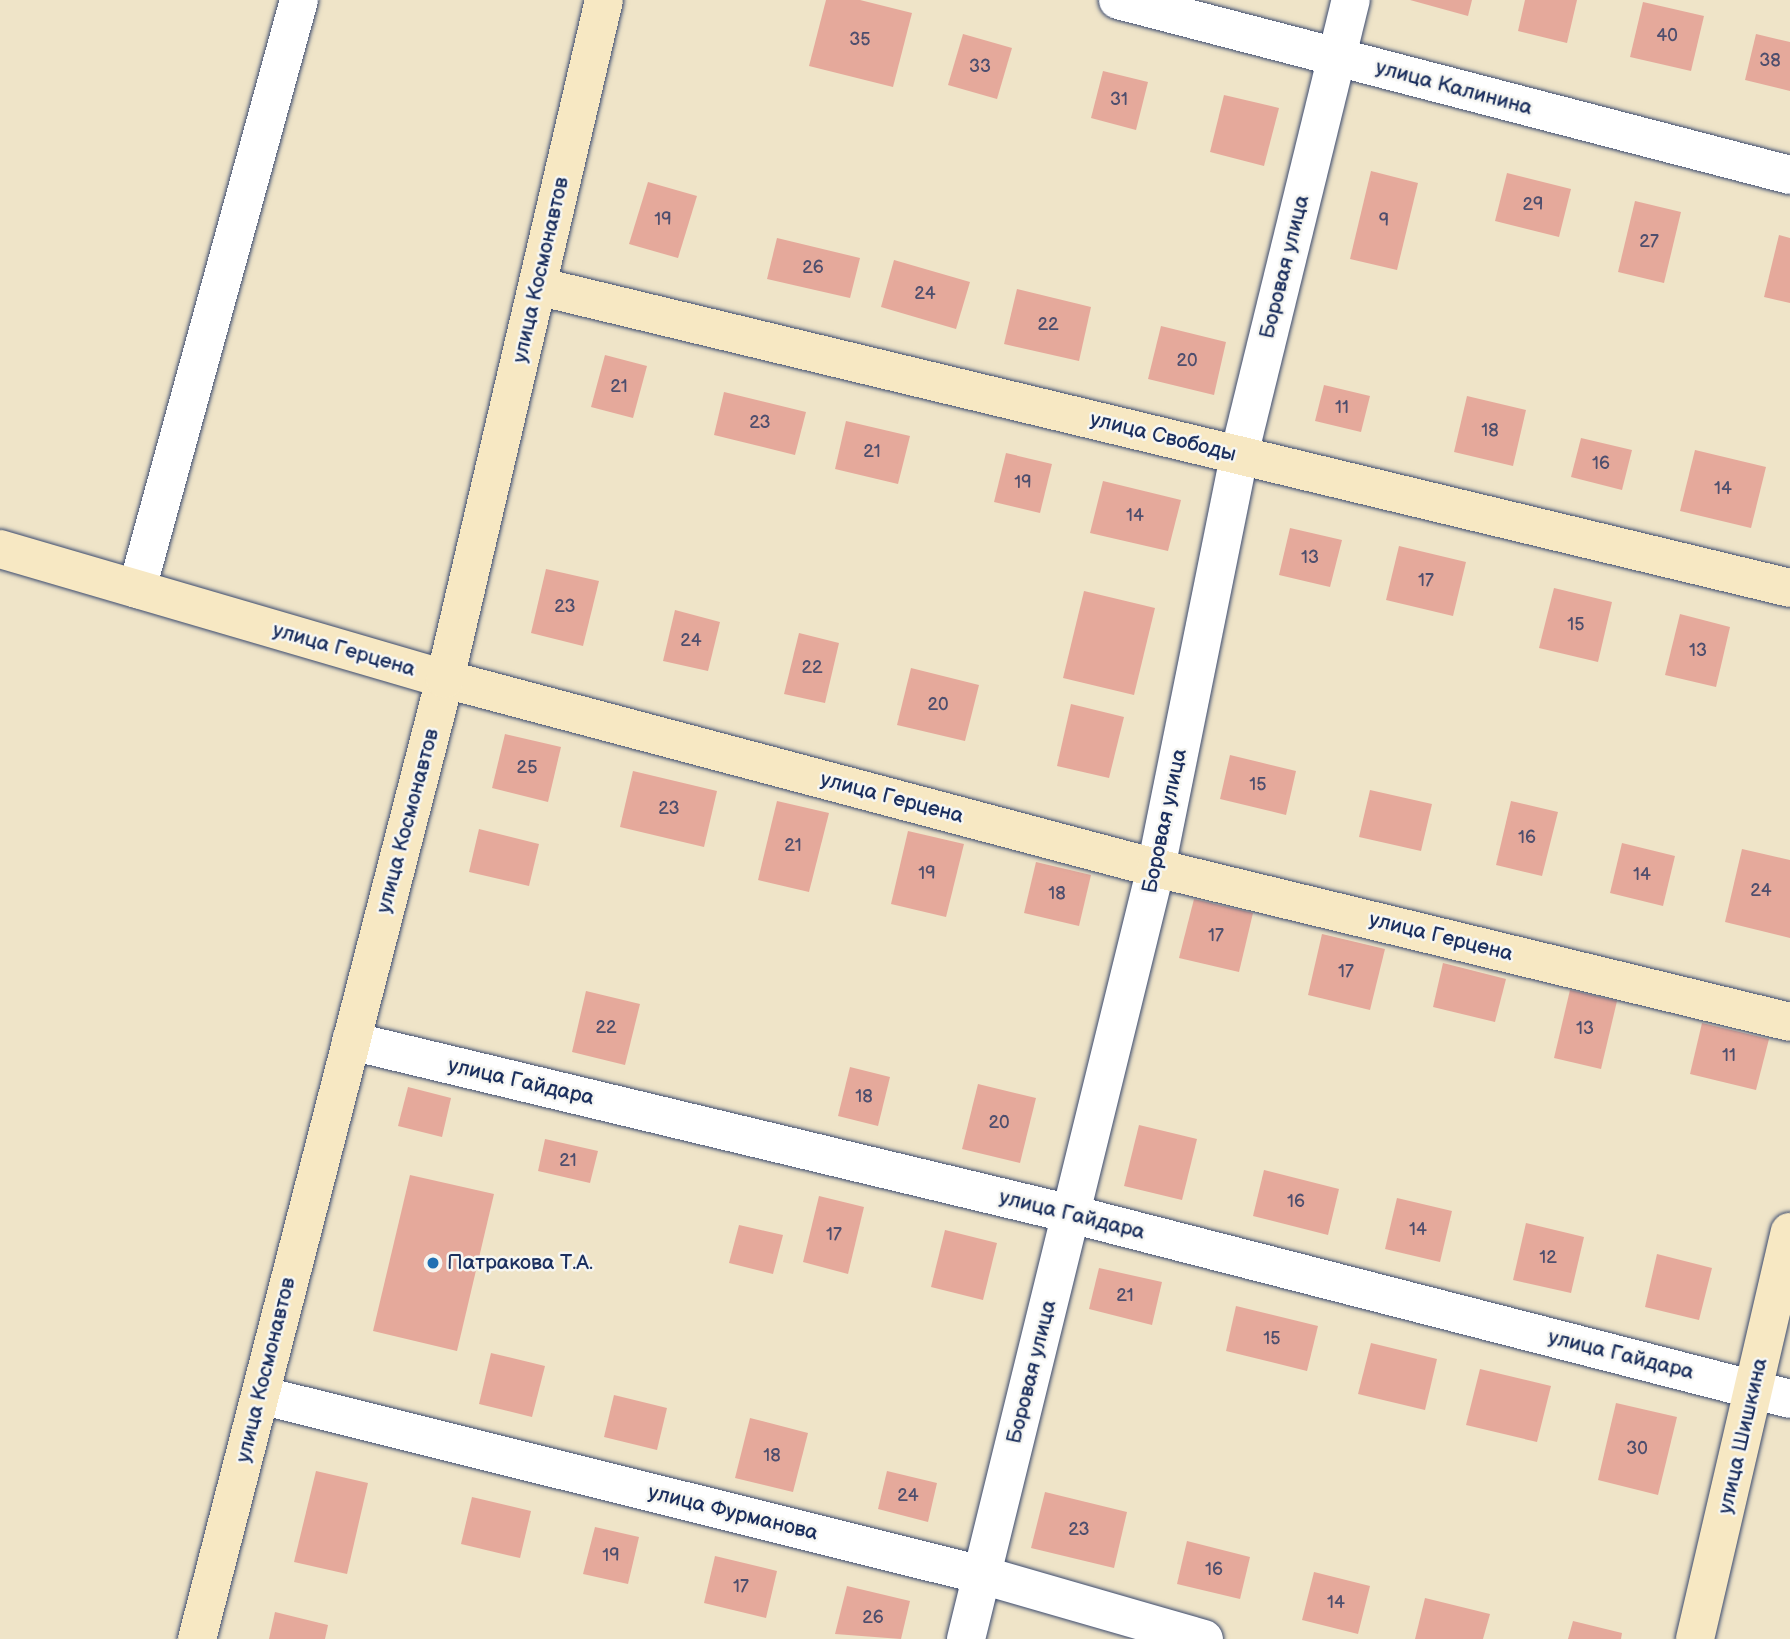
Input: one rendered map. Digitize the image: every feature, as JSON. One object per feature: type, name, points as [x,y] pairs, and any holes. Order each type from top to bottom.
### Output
[{"type":"street","points":[[136,589],[299,0]]},
{"type":"street","name":"улица Космонавтов","points":[[197,1639],[445,679],[604,0]]},
{"type":"street","name":"улица Калинина","points":[[1118,0],[1790,175]]},
{"type":"street","name":"Боровая улица","points":[[966,1639],[1156,868],[1239,455],[1351,0]]},
{"type":"street","name":"улица Свободы","points":[[537,286],[1790,588]]},
{"type":"street","name":"улица Герцена","points":[[0,549],[445,679],[1156,868],[1790,1022]]},
{"type":"street","name":"улица Гайдара","points":[[351,1041],[1071,1214],[1790,1399]]},
{"type":"street","name":"улица Шишкина","points":[[1695,1639],[1790,1233]]},
{"type":"street","name":"улица Фурманова","points":[[260,1395],[982,1575],[1204,1639]]},
{"type":"building","points":[[826,0],[860,0],[912,13],[893,87],[809,66]]},
{"type":"building","points":[[1410,0],[1472,0],[1468,16]]},
{"type":"building","points":[[1525,0],[1577,0],[1567,43],[1518,31]]},
{"type":"building","points":[[1643,2],[1704,16],[1691,71],[1630,57]]},
{"type":"building","points":[[963,34],[1012,48],[997,99],[948,85]]},
{"type":"building","points":[[1756,34],[1790,42],[1790,91],[1745,80]]},
{"type":"building","points":[[1103,71],[1148,82],[1136,130],[1091,118]]},
{"type":"building","points":[[1224,95],[1279,108],[1264,166],[1210,152]]},
{"type":"building","points":[[1371,171],[1418,183],[1397,270],[1350,259]]},
{"type":"building","points":[[1507,173],[1571,189],[1559,237],[1495,221]]},
{"type":"building","points":[[648,182],[697,196],[678,258],[629,244]]},
{"type":"building","points":[[1635,201],[1681,212],[1664,283],[1618,272]]},
{"type":"building","points":[[1779,235],[1790,238],[1790,303],[1764,297]]},
{"type":"building","points":[[777,238],[860,258],[850,298],[767,279]]},
{"type":"building","points":[[894,260],[970,282],[956,329],[881,307]]},
{"type":"building","points":[[1017,289],[1091,307],[1079,361],[1004,344]]},
{"type":"building","points":[[1161,326],[1226,342],[1214,395],[1148,379]]},
{"type":"building","points":[[605,355],[647,366],[633,418],[591,407]]},
{"type":"building","points":[[1324,385],[1370,396],[1361,432],[1315,421]]},
{"type":"building","points":[[724,392],[806,412],[795,455],[714,435]]},
{"type":"building","points":[[1467,396],[1526,410],[1513,466],[1454,452]]},
{"type":"building","points":[[846,421],[910,436],[898,484],[835,469]]},
{"type":"building","points":[[1581,438],[1632,450],[1622,490],[1571,477]]},
{"type":"building","points":[[1695,450],[1766,467],[1751,528],[1680,511]]},
{"type":"building","points":[[1006,453],[1052,464],[1040,513],[994,502]]},
{"type":"building","points":[[1103,481],[1181,500],[1168,551],[1090,533]]},
{"type":"building","points":[[1290,528],[1342,540],[1330,587],[1279,575]]},
{"type":"building","points":[[1399,546],[1466,562],[1453,616],[1386,600]]},
{"type":"building","points":[[546,569],[599,581],[583,646],[531,633]]},
{"type":"building","points":[[1554,588],[1612,602],[1598,662],[1539,648]]},
{"type":"building","points":[[1084,591],[1155,608],[1134,695],[1063,678]]},
{"type":"building","points":[[675,610],[720,622],[708,671],[663,661]]},
{"type":"building","points":[[1680,614],[1730,627],[1716,687],[1665,675]]},
{"type":"building","points":[[799,633],[839,643],[825,703],[784,694]]},
{"type":"building","points":[[911,668],[979,685],[965,741],[897,725]]},
{"type":"building","points":[[1071,704],[1124,717],[1109,778],[1057,766]]},
{"type":"building","points":[[505,734],[561,747],[548,802],[492,788]]},
{"type":"building","points":[[1230,755],[1296,771],[1286,815],[1220,799]]},
{"type":"building","points":[[633,771],[717,791],[704,847],[620,827]]},
{"type":"building","points":[[1370,790],[1432,804],[1421,851],[1359,837]]},
{"type":"building","points":[[777,801],[829,813],[809,892],[758,880]]},
{"type":"building","points":[[1511,801],[1558,812],[1542,876],[1496,865]]},
{"type":"building","points":[[479,829],[539,844],[529,886],[469,872]]},
{"type":"building","points":[[908,831],[964,844],[946,917],[891,904]]},
{"type":"building","points":[[1622,843],[1675,856],[1663,906],[1610,893]]},
{"type":"building","points":[[1742,849],[1790,860],[1790,938],[1725,922]]},
{"type":"building","points":[[1036,862],[1091,875],[1079,926],[1024,913]]},
{"type":"building","points":[[1194,899],[1253,913],[1239,972],[1179,958]]},
{"type":"building","points":[[1322,934],[1385,949],[1370,1010],[1308,995]]},
{"type":"building","points":[[1443,963],[1506,979],[1495,1022],[1433,1007]]},
{"type":"building","points":[[1570,990],[1617,1001],[1601,1069],[1554,1058]]},
{"type":"building","points":[[586,991],[640,1004],[625,1065],[572,1052]]},
{"type":"building","points":[[1702,1023],[1769,1039],[1756,1090],[1690,1074]]},
{"type":"building","points":[[850,1067],[890,1077],[878,1126],[838,1116]]},
{"type":"building","points":[[978,1084],[1036,1098],[1020,1163],[962,1149]]},
{"type":"building","points":[[408,1087],[451,1098],[442,1137],[398,1126]]},
{"type":"building","points":[[1139,1125],[1197,1139],[1182,1200],[1124,1186]]},
{"type":"building","points":[[545,1139],[598,1151],[590,1183],[538,1171]]},
{"type":"building","points":[[1264,1170],[1339,1189],[1328,1235],[1253,1216]]},
{"type":"building","name":"Патракова Т.А.","points":[[410,1175],[494,1194],[457,1351],[373,1331]]},
{"type":"building","points":[[819,1196],[864,1207],[848,1274],[803,1262]]},
{"type":"building","points":[[1397,1198],[1452,1211],[1440,1262],[1385,1249]]},
{"type":"building","points":[[1526,1223],[1584,1237],[1571,1293],[1513,1280]]},
{"type":"building","points":[[739,1225],[783,1235],[773,1274],[729,1263]]},
{"type":"building","points":[[945,1230],[997,1243],[983,1300],[931,1287]]},
{"type":"building","points":[[1657,1254],[1712,1268],[1699,1320],[1645,1307]]},
{"type":"building","points":[[1099,1268],[1162,1282],[1152,1325],[1089,1309]]},
{"type":"building","points":[[1236,1306],[1318,1326],[1307,1371],[1226,1351]]},
{"type":"building","points":[[1371,1343],[1437,1359],[1425,1410],[1358,1394]]},
{"type":"building","points":[[491,1353],[545,1366],[532,1417],[479,1404]]},
{"type":"building","points":[[1480,1369],[1551,1386],[1537,1442],[1466,1425]]},
{"type":"building","points":[[614,1395],[667,1408],[657,1450],[604,1437]]},
{"type":"building","points":[[1616,1403],[1677,1417],[1658,1495],[1598,1480]]},
{"type":"building","points":[[750,1418],[808,1433],[793,1492],[735,1478]]},
{"type":"building","points":[[316,1471],[368,1483],[347,1574],[294,1562]]},
{"type":"building","points":[[887,1471],[937,1483],[928,1522],[878,1509]]},
{"type":"building","points":[[1045,1492],[1127,1512],[1114,1568],[1031,1548]]},
{"type":"building","points":[[472,1497],[531,1511],[520,1558],[461,1544]]},
{"type":"building","points":[[595,1527],[639,1537],[628,1584],[583,1574]]},
{"type":"building","points":[[1187,1541],[1250,1557],[1240,1599],[1177,1584]]},
{"type":"building","points":[[715,1556],[777,1571],[766,1618],[704,1603]]},
{"type":"building","points":[[1314,1572],[1370,1586],[1358,1634],[1302,1620]]},
{"type":"building","points":[[847,1586],[910,1601],[901,1639],[835,1634]]},
{"type":"building","points":[[1425,1598],[1490,1614],[1483,1639],[1415,1639]]},
{"type":"building","points":[[275,1612],[328,1625],[325,1639],[269,1639]]},
{"type":"building","points":[[1573,1621],[1622,1633],[1621,1639],[1568,1639]]},
{"type":"place","name":"Патракова Т.А.","points":[[433,1263]]}]
